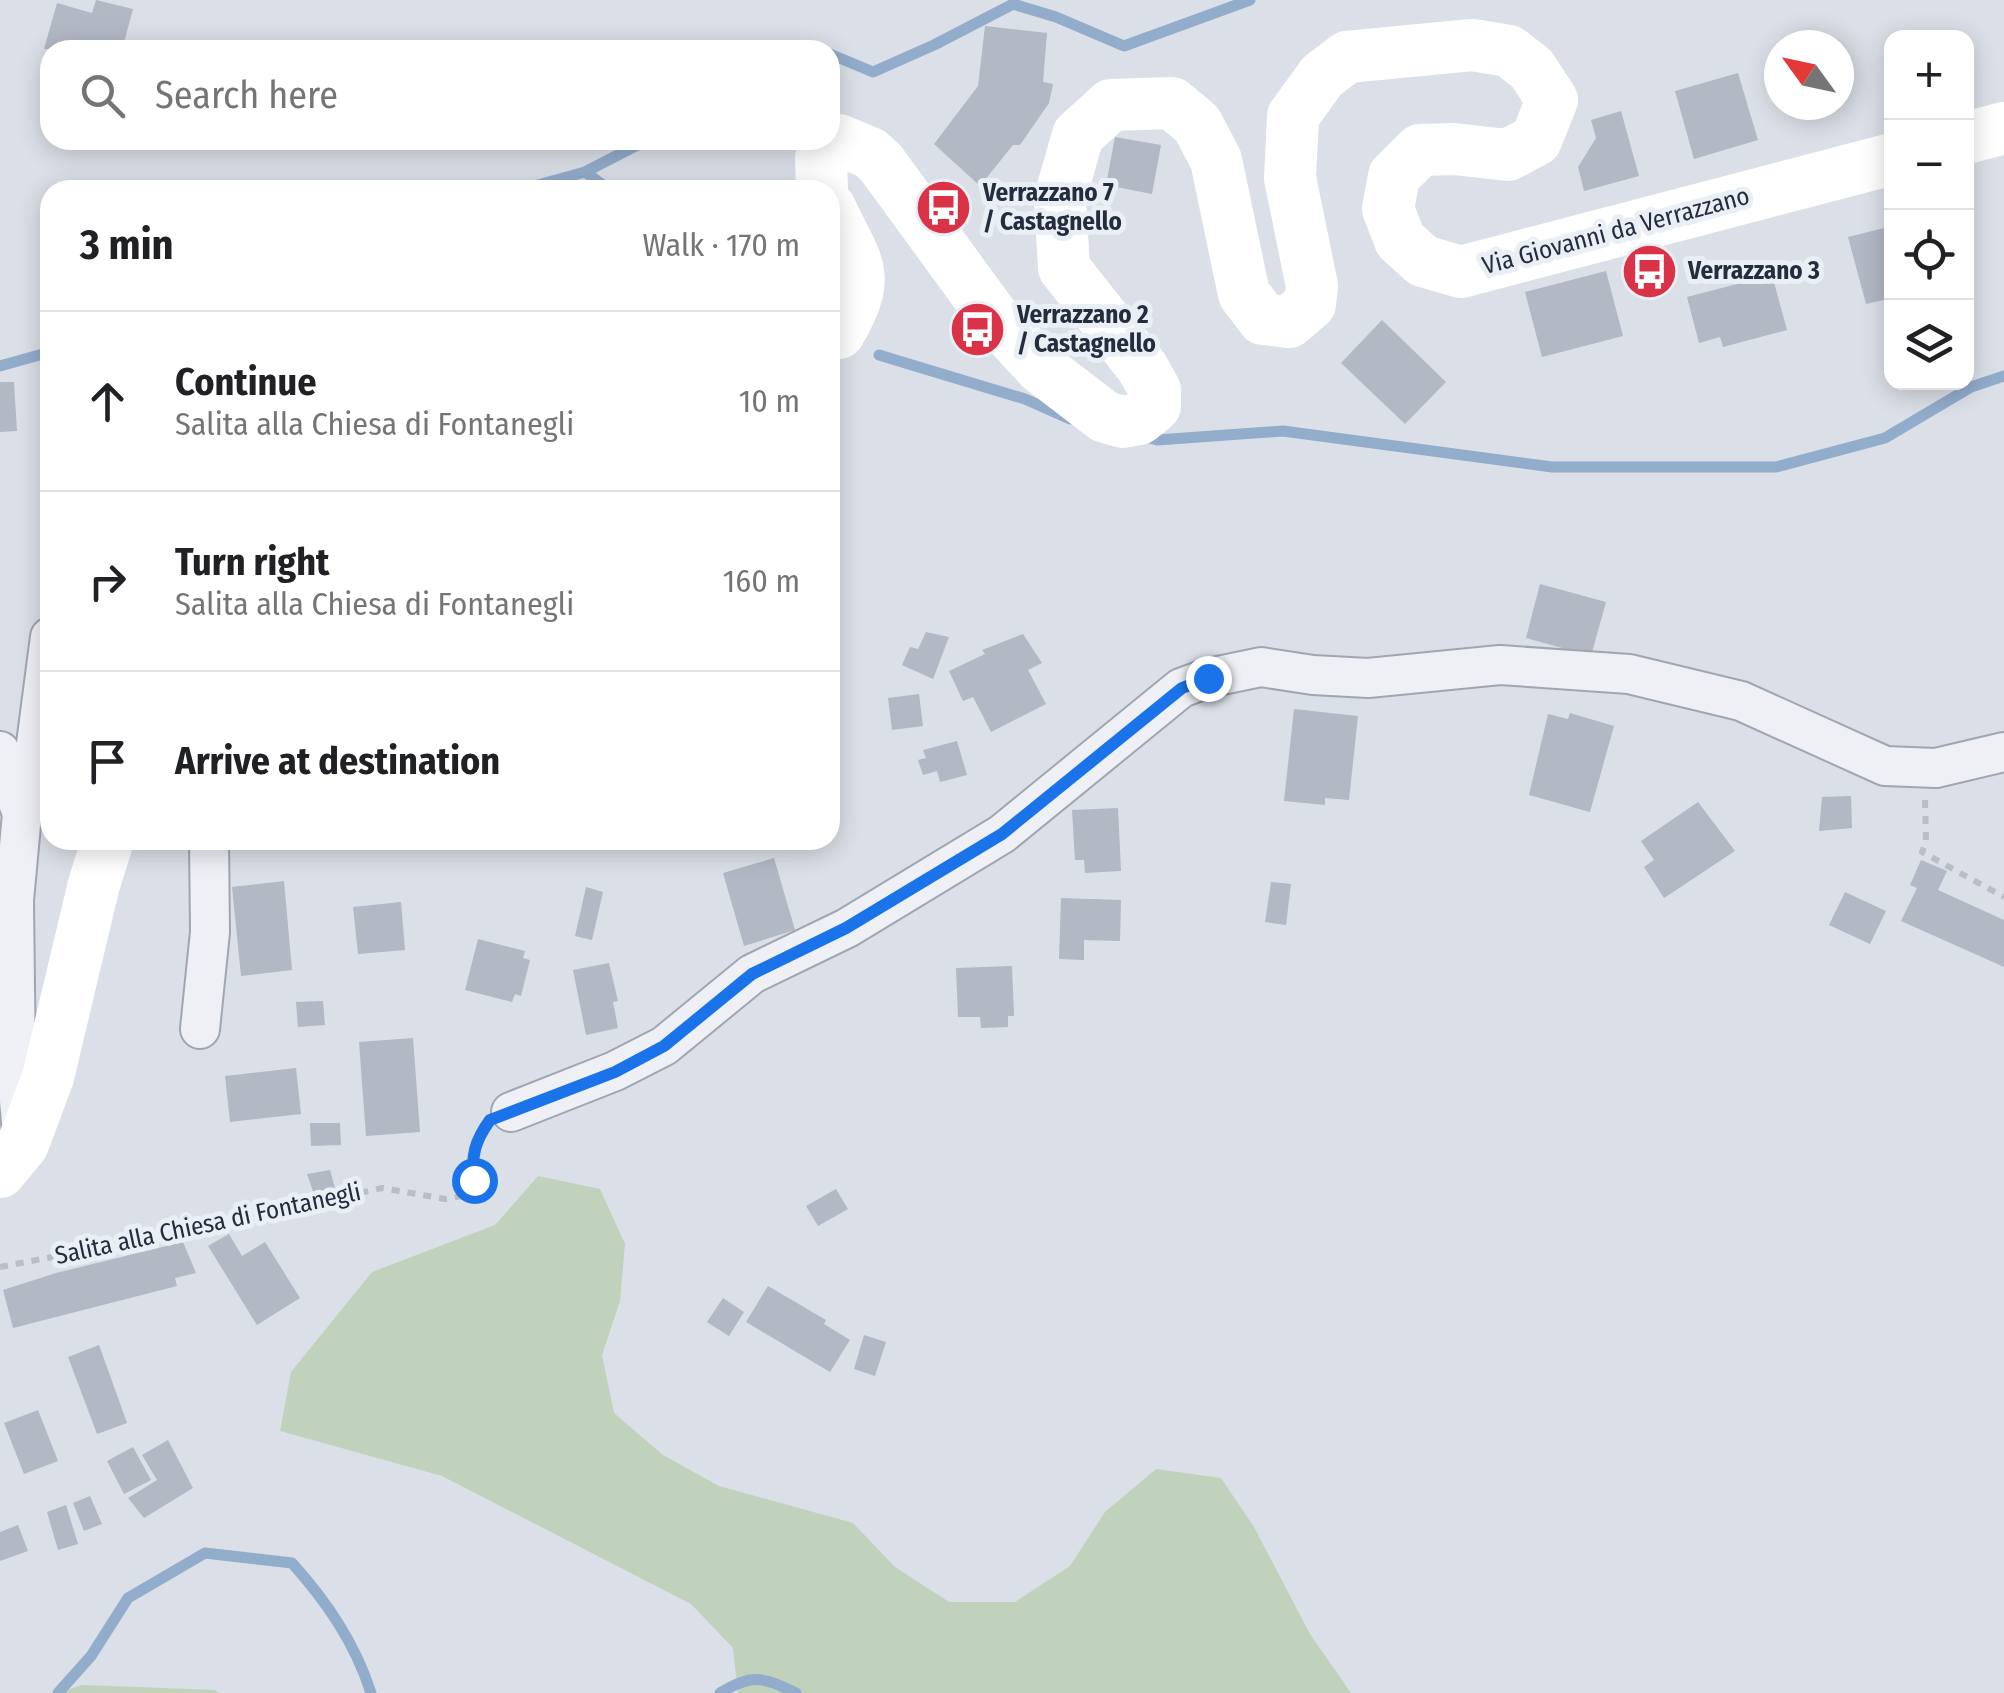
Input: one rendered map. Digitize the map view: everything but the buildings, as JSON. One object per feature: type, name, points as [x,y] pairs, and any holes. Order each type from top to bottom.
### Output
[{"type":"street","name":"Via Giovanni da Verrazzano","points":[[840,141],[870,152],[1004,328],[1041,368],[1105,417],[1123,422],[1139,419],[1155,406],[1154,390],[1142,367],[1064,268],[1060,198],[1078,136],[1111,106],[1172,103],[1198,124],[1216,160],[1244,294],[1263,319],[1290,322],[1310,304],[1312,286],[1290,178],[1293,116],[1322,76],[1347,57],[1472,45],[1509,51],[1532,69],[1552,100],[1536,140],[1508,155],[1420,150],[1394,176],[1388,209],[1400,240],[1423,262],[1461,272],[1884,161]]},
{"type":"street","points":[[1974,136],[2004,128]]},
{"type":"street","name":"Via Giovanni da Verrazzano","points":[[822,180],[821,158],[829,150]]},
{"type":"street","points":[[840,229],[861,274],[856,303],[840,329]]},
{"type":"street","points":[[511,1112],[615,1072],[664,1046],[752,974],[846,928],[1002,834],[1182,688],[1208,678],[1260,667],[1313,676],[1368,678],[1500,665],[1629,674],[1740,701],[1885,766],[1924,768],[2004,752]]},
{"type":"street","points":[[11,1158],[16,1069],[14,900],[22,814],[40,713]]},
{"type":"street","points":[[0,751],[22,814]]},
{"type":"street","points":[[11,1158],[48,1077],[105,850]]},
{"type":"street","points":[[200,1029],[210,932],[209,850]]},
{"type":"path","points":[[1924,768],[1926,842],[1922,852],[2004,897]]},
{"type":"path","name":"Salita alla Chiesa di Fontanegli","points":[[0,1267],[190,1231],[382,1188],[444,1199],[463,1196],[474,1180],[472,1157],[477,1137],[490,1120],[511,1112]]},
{"type":"green space","points":[[538,1176],[600,1189],[625,1244],[620,1301],[602,1355],[614,1413],[663,1455],[719,1486],[853,1523],[895,1567],[949,1602],[1015,1602],[1070,1566],[1105,1512],[1156,1469],[1221,1478],[1254,1527],[1310,1634],[1351,1693],[738,1693],[733,1648],[691,1604],[442,1476],[280,1431],[291,1372],[372,1272],[495,1225]]},
{"type":"green space","points":[[82,1685],[215,1690],[219,1693],[58,1693]]},
{"type":"waterway","points":[[840,58],[873,72],[1013,4],[1056,17],[1124,46],[1250,0]]},
{"type":"waterway","points":[[556,180],[585,172],[628,150]]},
{"type":"waterway","points":[[585,172],[596,180]]},
{"type":"waterway","points":[[0,366],[40,355]]},
{"type":"waterway","points":[[879,355],[1025,399],[1070,419]]},
{"type":"waterway","points":[[1141,436],[1157,440],[1283,431],[1552,467],[1776,467],[1885,438],[1971,387],[2004,376]]},
{"type":"waterway","points":[[58,1693],[91,1656],[128,1598],[205,1553],[292,1563],[339,1624],[371,1693]]},
{"type":"waterway","points":[[720,1693],[750,1680],[774,1683],[796,1693]]},
{"type":"place","name":"Verrazzano 7 / Castagnello","points":[[944,207]]},
{"type":"place","name":"Verrazzano 3","points":[[1649,271]]},
{"type":"place","name":"Verrazzano 2 / Castagnello","points":[[978,329]]},
{"type":"route","points":[[474,1180],[472,1157],[477,1137],[490,1120],[615,1072],[664,1046],[752,974],[846,928],[1002,834],[1182,688],[1208,678]]}]
